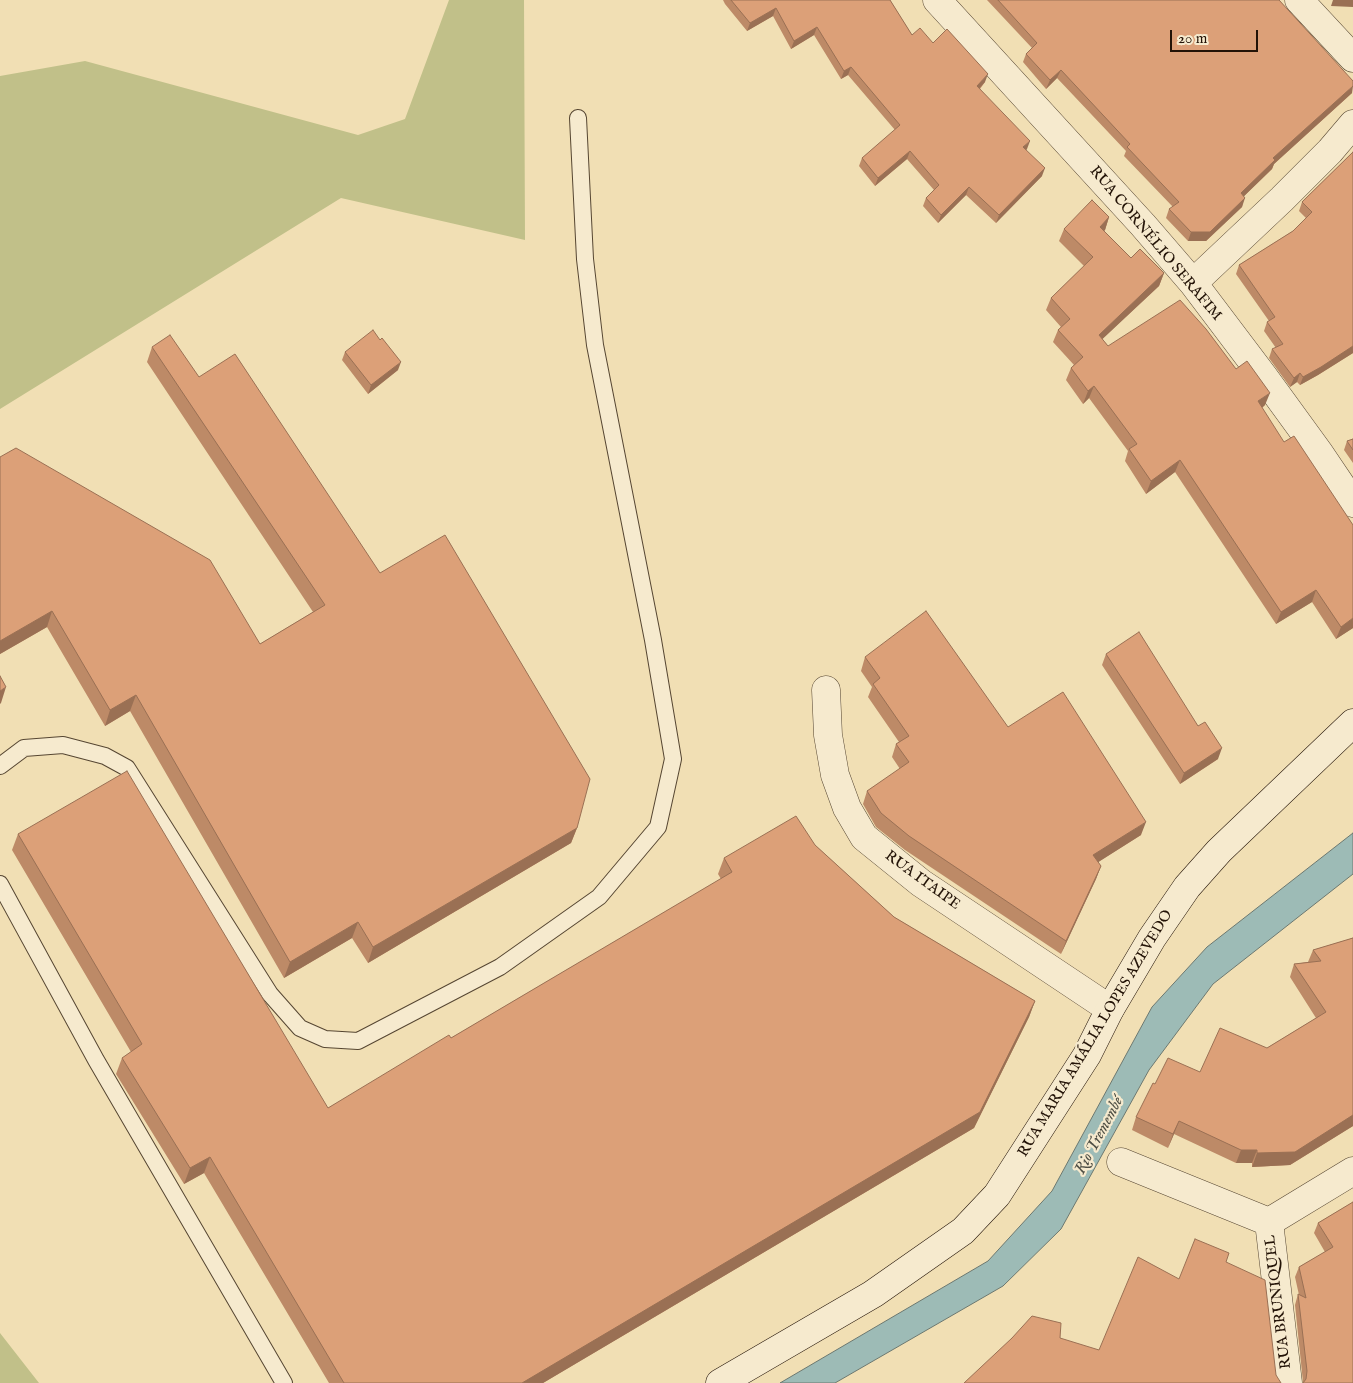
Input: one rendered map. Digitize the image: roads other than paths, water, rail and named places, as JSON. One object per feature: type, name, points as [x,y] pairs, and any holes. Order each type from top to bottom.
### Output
[{"type":"street","name":"RUA CORNÉLIO SERAFIM","points":[[937,0],[1143,225],[1193,283],[1270,385],[1353,503]]},
{"type":"street","points":[[1299,0],[1353,58]]},
{"type":"street","points":[[1193,283],[1330,152],[1353,124]]},
{"type":"street","name":"RUA ITAIPE","points":[[826,690],[828,735],[835,775],[847,808],[864,838],[921,883],[1110,1009]]},
{"type":"street","name":"RUA MARIA AMÁLIA LOPES AZEVEDO","points":[[720,1383],[873,1294],[963,1231],[997,1195],[1087,1055],[1110,1009],[1152,938],[1187,887],[1220,851],[1353,723]]},
{"type":"street","points":[[1121,1162],[1269,1222],[1353,1171]]},
{"type":"street","name":"RUA BRUNIQUEL","points":[[1269,1222],[1288,1383]]},
{"type":"lane","points":[[0,766],[24,748],[63,746],[105,756],[127,768],[270,994],[300,1028],[325,1039],[358,1040],[367,1036],[500,967],[600,897],[658,828],[673,759],[652,640],[594,346],[585,259],[578,118]]},
{"type":"lane","points":[[0,884],[96,1060],[284,1383]]},
{"type":"water","name":"Rio Tremembé","points":[[1353,833],[1353,874],[1213,984],[1149,1070],[1061,1229],[1003,1286],[835,1383],[780,1383],[988,1261],[1052,1191],[1152,1007],[1207,947]]}]
